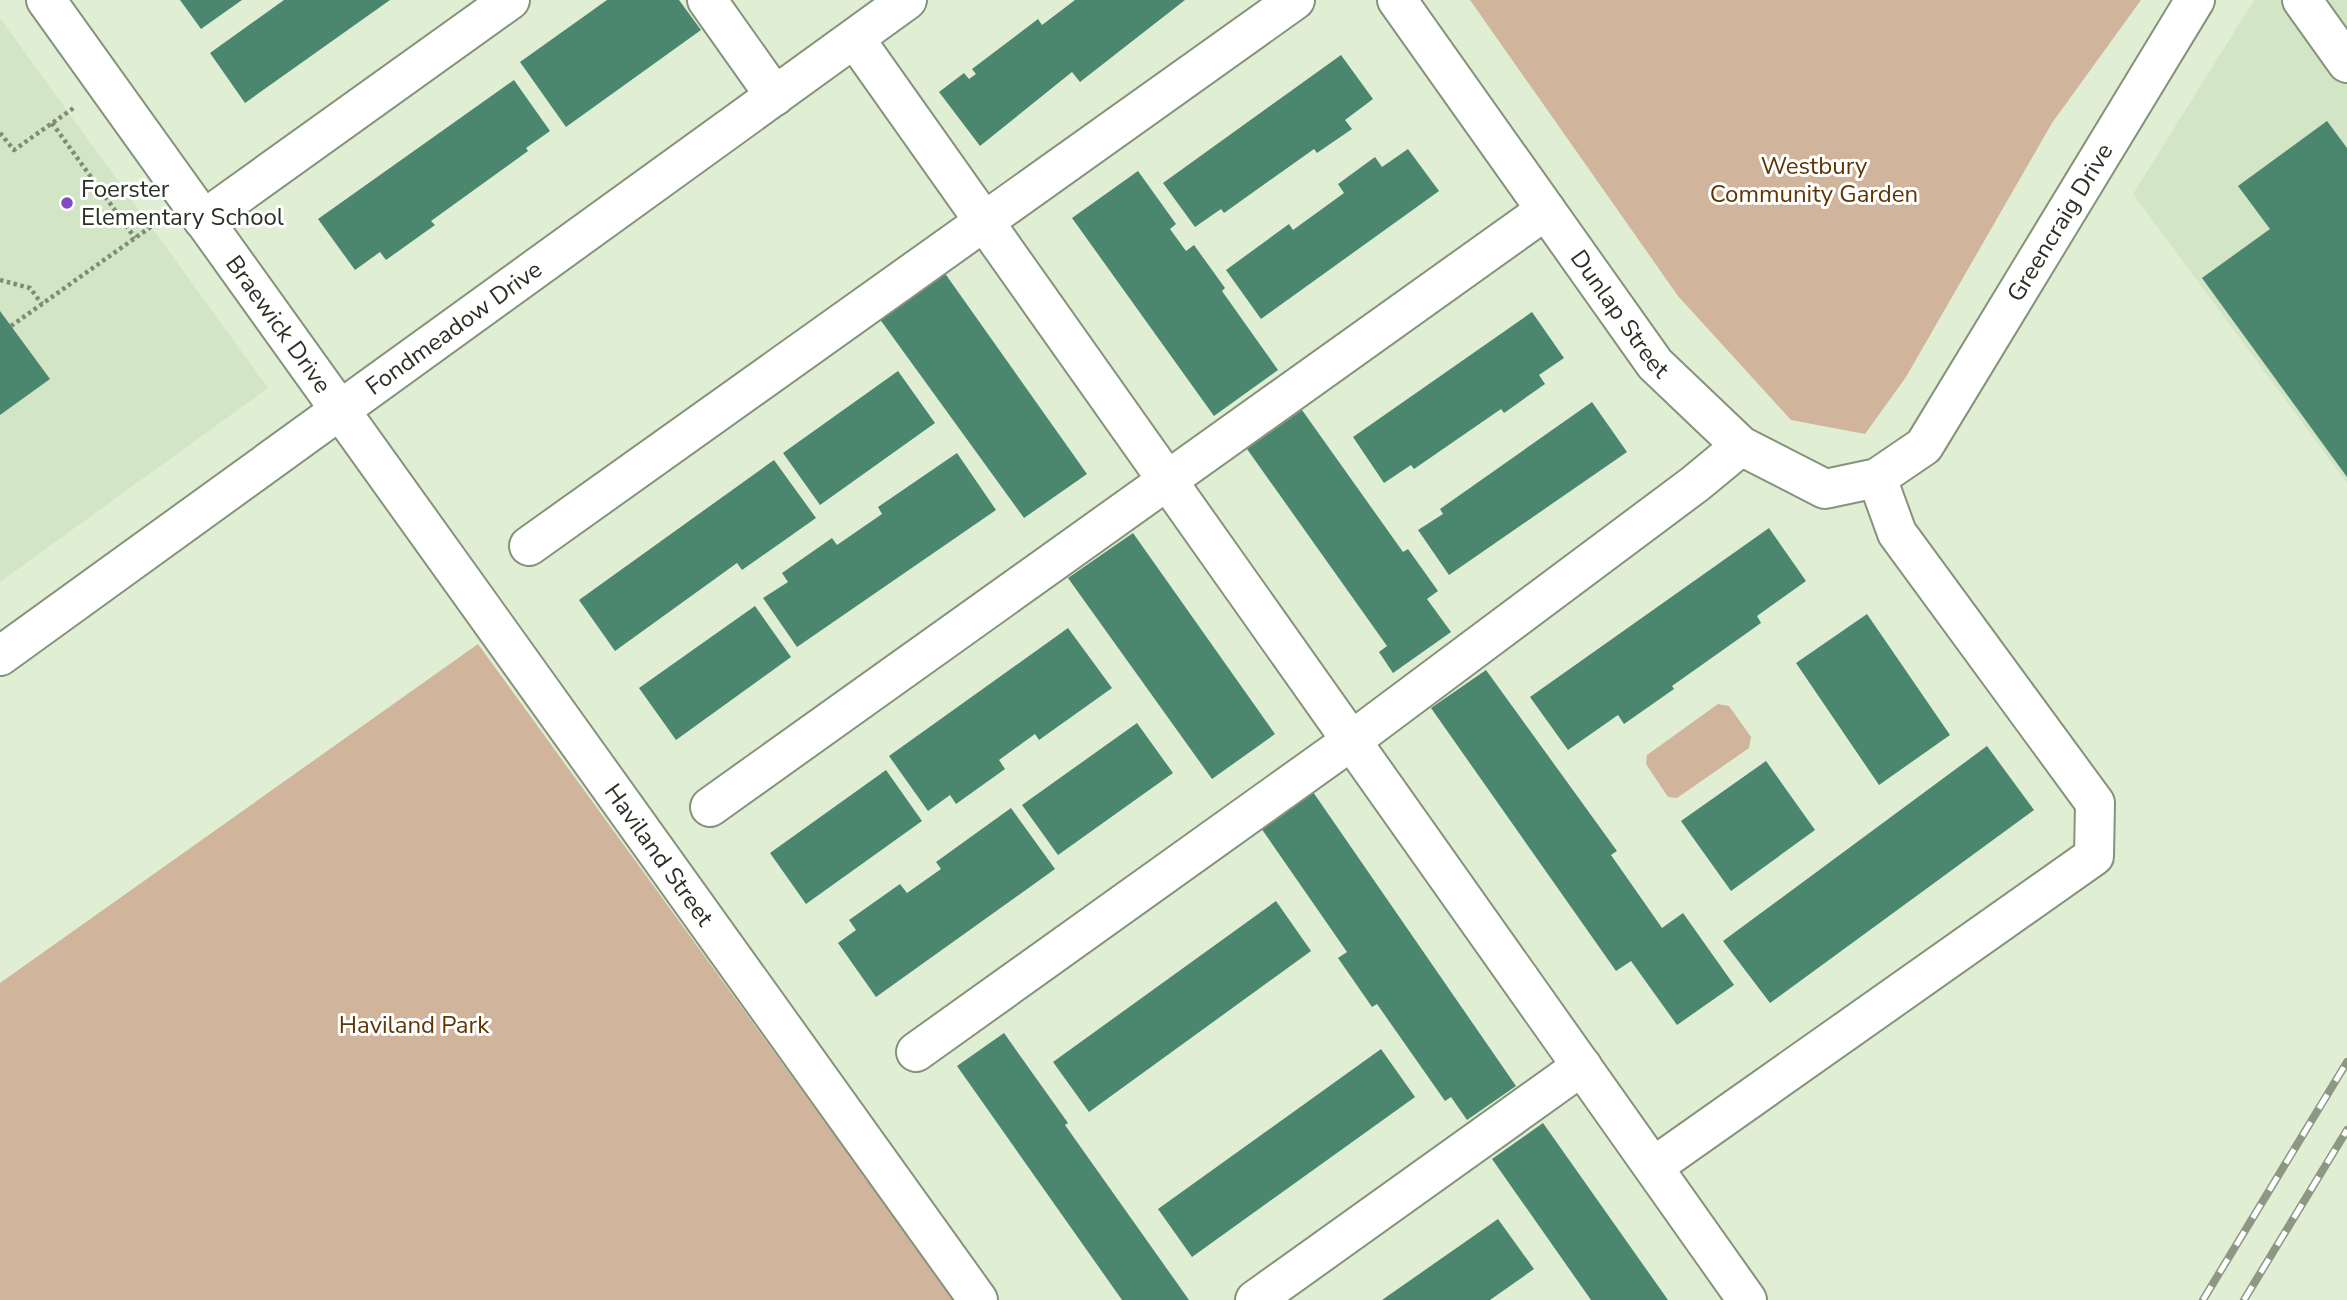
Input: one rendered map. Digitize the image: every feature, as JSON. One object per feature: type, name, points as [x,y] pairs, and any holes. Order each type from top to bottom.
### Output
[{"type":"street","name":"Braewick Drive","points":[[46,0],[195,210],[342,410]]},
{"type":"street","points":[[195,210],[510,0]]},
{"type":"street","points":[[707,0],[775,96]]},
{"type":"street","name":"Fondmeadow Drive","points":[[0,656],[907,0]]},
{"type":"street","points":[[529,546],[1295,0]]},
{"type":"street","name":"Dunlap Street","points":[[1397,0],[1655,364],[1741,446],[1825,489],[1877,478],[1924,446]]},
{"type":"street","name":"Greencraig Drive","points":[[1924,446],[2195,0]]},
{"type":"street","points":[[2302,0],[2347,63]]},
{"type":"street","points":[[855,38],[1747,1300]]},
{"type":"street","points":[[710,807],[1546,209]]},
{"type":"street","name":"Haviland Street","points":[[342,410],[978,1300]]},
{"type":"street","points":[[916,1052],[1351,741],[1695,484],[1741,446]]},
{"type":"street","points":[[1653,1167],[2094,856],[2095,803],[1897,533],[1877,478]]},
{"type":"street","points":[[1255,1300],[1581,1066]]},
{"type":"path","points":[[0,133],[14,150],[106,86]]},
{"type":"path","points":[[52,123],[135,238]]},
{"type":"path","points":[[11,326],[135,238],[195,210]]},
{"type":"path","points":[[0,280],[30,288],[42,304]]},
{"type":"shaded area","points":[[2254,0],[2347,0],[2347,483],[2133,194]]},
{"type":"shaded area","name":"Foerster Elementary School","points":[[0,18],[268,388],[0,582]]},
{"type":"green space","name":"Westbury Community Garden","points":[[1470,0],[2141,0],[2052,123],[1906,377],[1865,434],[1791,420],[1678,296]]},
{"type":"green space","name":"Haviland Park","points":[[478,644],[954,1300],[0,1300],[0,983]]},
{"type":"green space","points":[[1718,704],[1729,706],[1751,737],[1749,748],[1677,798],[1668,797],[1646,764],[1647,755]]},
{"type":"building","points":[[180,0],[242,0],[201,29]]},
{"type":"building","points":[[284,0],[390,0],[245,103],[210,53]]},
{"type":"building","points":[[607,0],[679,0],[701,30],[566,127],[520,62]]},
{"type":"building","points":[[1075,0],[1185,0],[1080,82],[1072,72],[980,146],[939,92],[964,73],[969,79],[976,74],[972,69],[1038,19],[1042,25]]},
{"type":"building","points":[[1341,55],[1373,99],[1345,120],[1352,129],[1317,153],[1314,149],[1224,213],[1221,209],[1195,227],[1163,183]]},
{"type":"building","points":[[514,80],[550,131],[526,148],[528,151],[431,221],[435,225],[386,260],[380,252],[355,270],[318,219]]},
{"type":"building","points":[[2327,121],[2347,148],[2347,477],[2202,278],[2270,229],[2238,186]]},
{"type":"building","points":[[1408,149],[1439,191],[1261,319],[1226,270],[1289,224],[1293,230],[1344,193],[1338,184],[1375,157],[1382,167]]},
{"type":"building","points":[[1138,171],[1176,224],[1170,229],[1186,251],[1194,245],[1225,288],[1222,291],[1278,370],[1214,416],[1072,218]]},
{"type":"building","points":[[944,272],[1087,474],[1024,518],[879,318]]},
{"type":"building","points":[[0,311],[50,379],[0,415]]},
{"type":"building","points":[[1532,312],[1564,358],[1539,375],[1545,384],[1504,413],[1501,409],[1414,469],[1411,465],[1384,483],[1353,437]]},
{"type":"building","points":[[898,371],[935,423],[820,505],[783,453]]},
{"type":"building","points":[[1592,402],[1627,452],[1449,575],[1418,530],[1443,514],[1440,509]]},
{"type":"building","points":[[1302,410],[1403,552],[1408,549],[1438,591],[1427,599],[1451,632],[1393,673],[1379,652],[1387,646],[1247,449]]},
{"type":"building","points":[[957,453],[996,510],[797,647],[763,598],[788,582],[782,573],[832,538],[837,545],[882,514],[878,507]]},
{"type":"building","points":[[774,460],[816,518],[742,570],[737,563],[615,651],[579,600]]},
{"type":"building","points":[[1769,528],[1806,581],[1757,616],[1761,623],[1672,686],[1674,689],[1624,724],[1618,715],[1568,750],[1530,697]]},
{"type":"building","points":[[1133,533],[1275,734],[1212,779],[1068,578]]},
{"type":"building","points":[[755,606],[791,657],[676,740],[639,688]]},
{"type":"building","points":[[1867,614],[1950,735],[1879,785],[1796,663]]},
{"type":"building","points":[[1068,628],[1112,688],[1039,740],[1035,734],[999,760],[1005,769],[956,804],[950,795],[928,811],[889,756]]},
{"type":"building","points":[[1486,670],[1617,851],[1611,855],[1662,928],[1683,913],[1734,985],[1677,1025],[1631,961],[1616,971],[1431,708]]},
{"type":"building","points":[[1137,723],[1173,773],[1058,855],[1022,805]]},
{"type":"building","points":[[1987,746],[2034,810],[1770,1003],[1723,941]]},
{"type":"building","points":[[1766,761],[1815,830],[1731,891],[1681,821]]},
{"type":"building","points":[[886,770],[922,821],[806,904],[770,853]]},
{"type":"building","points":[[1313,792],[1516,1086],[1467,1120],[1451,1097],[1445,1101],[1377,1004],[1372,1007],[1338,958],[1347,952],[1261,828]]},
{"type":"building","points":[[1011,808],[1055,869],[876,997],[838,943],[856,930],[849,920],[900,884],[907,893],[941,869],[936,862]]},
{"type":"building","points":[[1276,901],[1311,951],[1089,1112],[1053,1062]]},
{"type":"building","points":[[1004,1033],[1068,1123],[1065,1125],[1189,1300],[1122,1300],[957,1066]]},
{"type":"building","points":[[1381,1049],[1415,1097],[1192,1257],[1158,1209]]},
{"type":"building","points":[[1543,1123],[1668,1300],[1591,1300],[1492,1159]]},
{"type":"building","points":[[1498,1219],[1534,1269],[1490,1300],[1382,1300]]},
{"type":"railway","points":[[2203,1300],[2347,1062]]},
{"type":"railway","points":[[2244,1300],[2347,1130]]},
{"type":"place","name":"Foerster Elementary School","points":[[67,203]]}]
